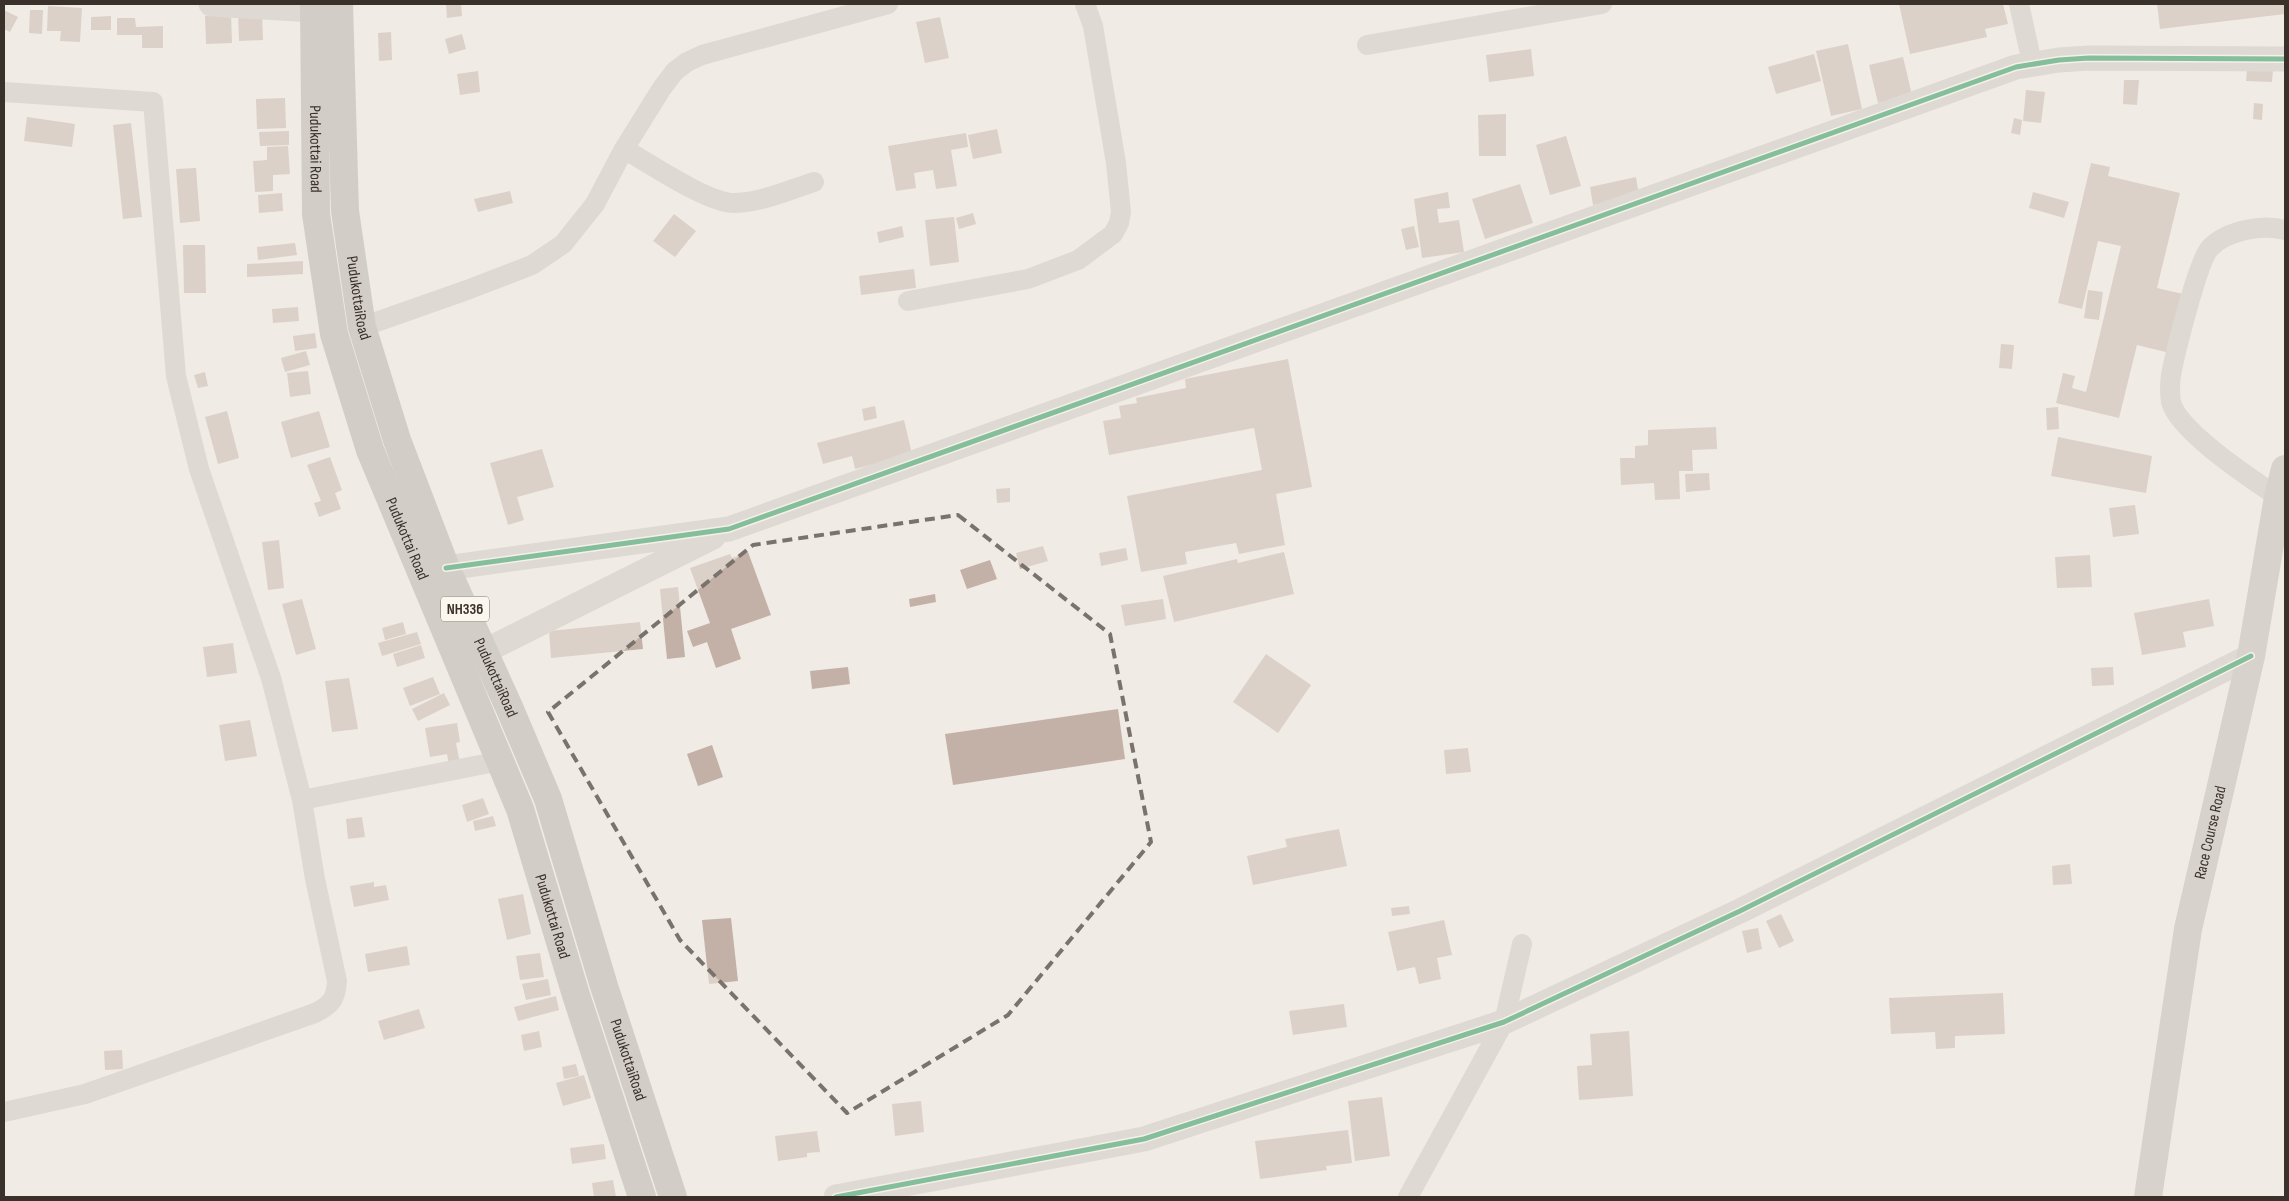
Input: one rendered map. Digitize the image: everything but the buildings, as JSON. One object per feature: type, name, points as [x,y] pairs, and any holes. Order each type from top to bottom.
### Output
[{"type":"highway","name":"PudukottaiRoad","points":[[327,6],[345,211],[362,327],[397,440],[446,568],[485,651],[548,799],[604,986],[673,1197]]},
{"type":"highway","name":"Pudukottai Road","points":[[327,6],[316,214],[334,334],[370,450],[520,809],[576,995],[642,1197]]},
{"type":"main road","name":"Race Course Road","points":[[2148,1197],[2188,929],[2251,656],[2278,497],[2285,469]]},
{"type":"street","points":[[212,4],[327,6]]},
{"type":"street","points":[[362,327],[532,265],[564,244],[595,204],[624,149],[662,88],[675,71],[687,62],[702,55],[888,4]]},
{"type":"street","points":[[908,301],[1028,279],[1078,260],[1113,234],[1119,223],[1121,212],[1116,163],[1092,26],[1085,4]]},
{"type":"street","points":[[1367,45],[1423,37],[1602,4]]},
{"type":"street","points":[[2019,4],[2032,63]]},
{"type":"street","points":[[485,651],[668,561],[729,528],[1577,226],[1966,84],[2032,63],[2089,58],[2285,60]]},
{"type":"street","points":[[4,92],[152,102],[176,376],[199,469],[271,678],[302,800],[315,879],[337,982],[336,995],[329,1006],[315,1013],[85,1094],[4,1112]]},
{"type":"street","points":[[624,149],[714,199],[734,203],[753,201],[814,182]]},
{"type":"street","points":[[2278,497],[2216,454],[2181,419],[2171,402],[2170,377],[2200,267],[2210,248],[2232,234],[2271,226],[2285,230]]},
{"type":"street","points":[[446,568],[729,528]]},
{"type":"street","points":[[836,1197],[1144,1140],[1504,1022],[1740,911],[2251,656]]},
{"type":"street","points":[[302,800],[500,761]]},
{"type":"street","points":[[1408,1197],[1504,1022],[1522,944]]},
{"type":"highlighted area","points":[[958,515],[1110,634],[1151,842],[1008,1015],[847,1113],[680,940],[548,712],[753,545]]},
{"type":"cycle path","points":[[446,568],[729,529],[2016,67],[2059,60],[2089,58],[2285,59]]},
{"type":"cycle path","points":[[836,1197],[1144,1139],[1504,1022],[1740,911],[2251,656]]}]
